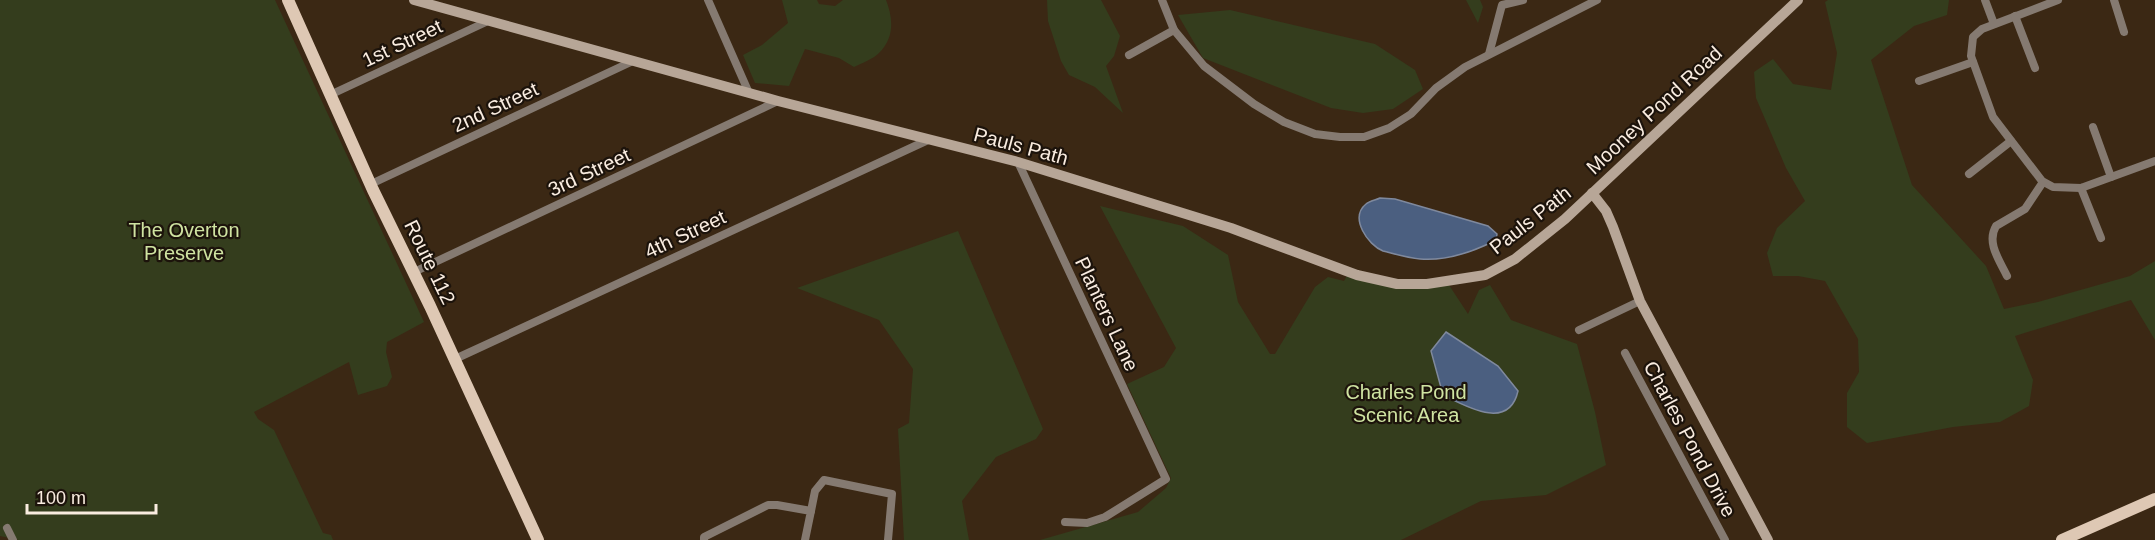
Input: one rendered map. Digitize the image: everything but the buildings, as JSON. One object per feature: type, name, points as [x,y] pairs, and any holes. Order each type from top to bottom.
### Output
[{"type":"main road","name":"Route 112","points":[[288,0],[371,184],[538,540]]},
{"type":"main road","points":[[2062,540],[2155,499]]},
{"type":"street","name":"Pauls Path","points":[[414,0],[486,22],[634,60],[778,101],[1018,162],[1232,228],[1357,276],[1397,284],[1427,284],[1485,275],[1515,259],[1565,219],[1592,193]]},
{"type":"street","points":[[708,0],[749,93]]},
{"type":"street","points":[[1162,0],[1174,30],[1204,66],[1254,104],[1284,122],[1315,134],[1340,137],[1364,137],[1389,128],[1411,114],[1436,88],[1465,67],[1597,0]]},
{"type":"street","points":[[1489,54],[1502,5],[1523,0]]},
{"type":"street","name":"Mooney Pond Road","points":[[1768,540],[1640,301],[1606,211],[1592,193],[1798,0]]},
{"type":"street","points":[[1985,0],[1994,24]]},
{"type":"street","points":[[2058,0],[1982,29],[1973,37],[1971,48],[1973,62],[1993,117],[2043,182],[2053,187],[2081,188],[2155,161]]},
{"type":"street","points":[[2114,0],[2124,32]]},
{"type":"street","points":[[2015,16],[2035,68]]},
{"type":"street","name":"1st Street","points":[[332,94],[486,22]]},
{"type":"street","points":[[1129,55],[1174,30]]},
{"type":"street","name":"2nd Street","points":[[371,184],[634,60]]},
{"type":"street","points":[[1919,81],[1973,62]]},
{"type":"street","name":"3rd Street","points":[[414,273],[778,101]]},
{"type":"street","points":[[2093,127],[2111,177]]},
{"type":"street","name":"4th Street","points":[[455,359],[928,140]]},
{"type":"street","points":[[1969,174],[2011,141]]},
{"type":"street","name":"Planters Lane","points":[[1018,162],[1166,479],[1105,517],[1087,523],[1065,522]]},
{"type":"street","points":[[2007,276],[1992,241],[1994,229],[2025,209],[2043,182]]},
{"type":"street","points":[[2081,188],[2101,238]]},
{"type":"street","points":[[1579,330],[1640,301]]},
{"type":"street","name":"Charles Pond Drive","points":[[1625,353],[1725,540]]},
{"type":"street","points":[[804,540],[815,491],[824,480],[892,494],[888,540]]},
{"type":"street","points":[[704,540],[704,537],[768,505],[777,504],[811,512]]},
{"type":"street","points":[[7,528],[13,540]]},
{"type":"green space","name":"The Overton Preserve","points":[[0,0],[275,0],[424,322],[387,342],[386,352],[392,377],[387,386],[358,395],[349,362],[254,412],[258,419],[274,430],[323,533],[331,535],[333,540],[19,540],[0,536]]},
{"type":"green space","points":[[782,0],[817,0],[819,4],[835,6],[843,0],[886,0],[891,20],[888,40],[877,55],[854,67],[839,58],[805,49],[789,86],[755,83],[743,55],[762,45],[788,23]]},
{"type":"green space","points":[[1047,0],[1101,0],[1120,36],[1114,56],[1106,66],[1123,113],[1095,87],[1069,75],[1061,61],[1048,21]]},
{"type":"green space","points":[[1466,0],[1480,0],[1483,7],[1478,23]]},
{"type":"green space","points":[[1828,0],[1949,0],[1947,15],[1914,26],[1871,60],[1912,185],[1986,266],[2004,309],[2038,302],[2130,276],[2155,261],[2155,340],[2131,300],[2015,336],[2033,380],[2029,406],[2000,422],[1953,427],[1867,443],[1847,427],[1847,393],[1859,372],[1858,339],[1825,281],[1798,276],[1773,276],[1767,253],[1777,228],[1805,201],[1786,168],[1756,98],[1754,72],[1773,59],[1793,84],[1831,90],[1837,53],[1825,2]]},
{"type":"green space","points":[[1230,10],[1375,44],[1415,70],[1423,89],[1393,109],[1363,113],[1331,108],[1203,58],[1178,15]]},
{"type":"green space","name":"Charles Pond Scenic Area","points":[[1100,206],[1183,226],[1228,255],[1238,302],[1270,354],[1275,354],[1315,287],[1328,277],[1344,281],[1349,272],[1397,287],[1449,285],[1468,314],[1479,290],[1490,285],[1511,320],[1577,344],[1606,465],[1546,495],[1481,501],[1401,540],[1040,540],[1138,512],[1166,488],[1171,478],[1127,384],[1164,367],[1176,348]]},
{"type":"green space","points":[[958,231],[1043,429],[1036,439],[996,457],[962,501],[969,540],[904,540],[898,429],[909,423],[913,369],[879,320],[797,288]]},
{"type":"water","points":[[1380,198],[1395,199],[1488,226],[1497,234],[1496,240],[1469,252],[1440,259],[1415,258],[1383,251],[1377,248],[1362,231],[1359,216],[1366,204]]},
{"type":"water","points":[[1446,332],[1498,366],[1518,391],[1513,403],[1506,410],[1497,413],[1475,410],[1443,395],[1431,351]]}]
